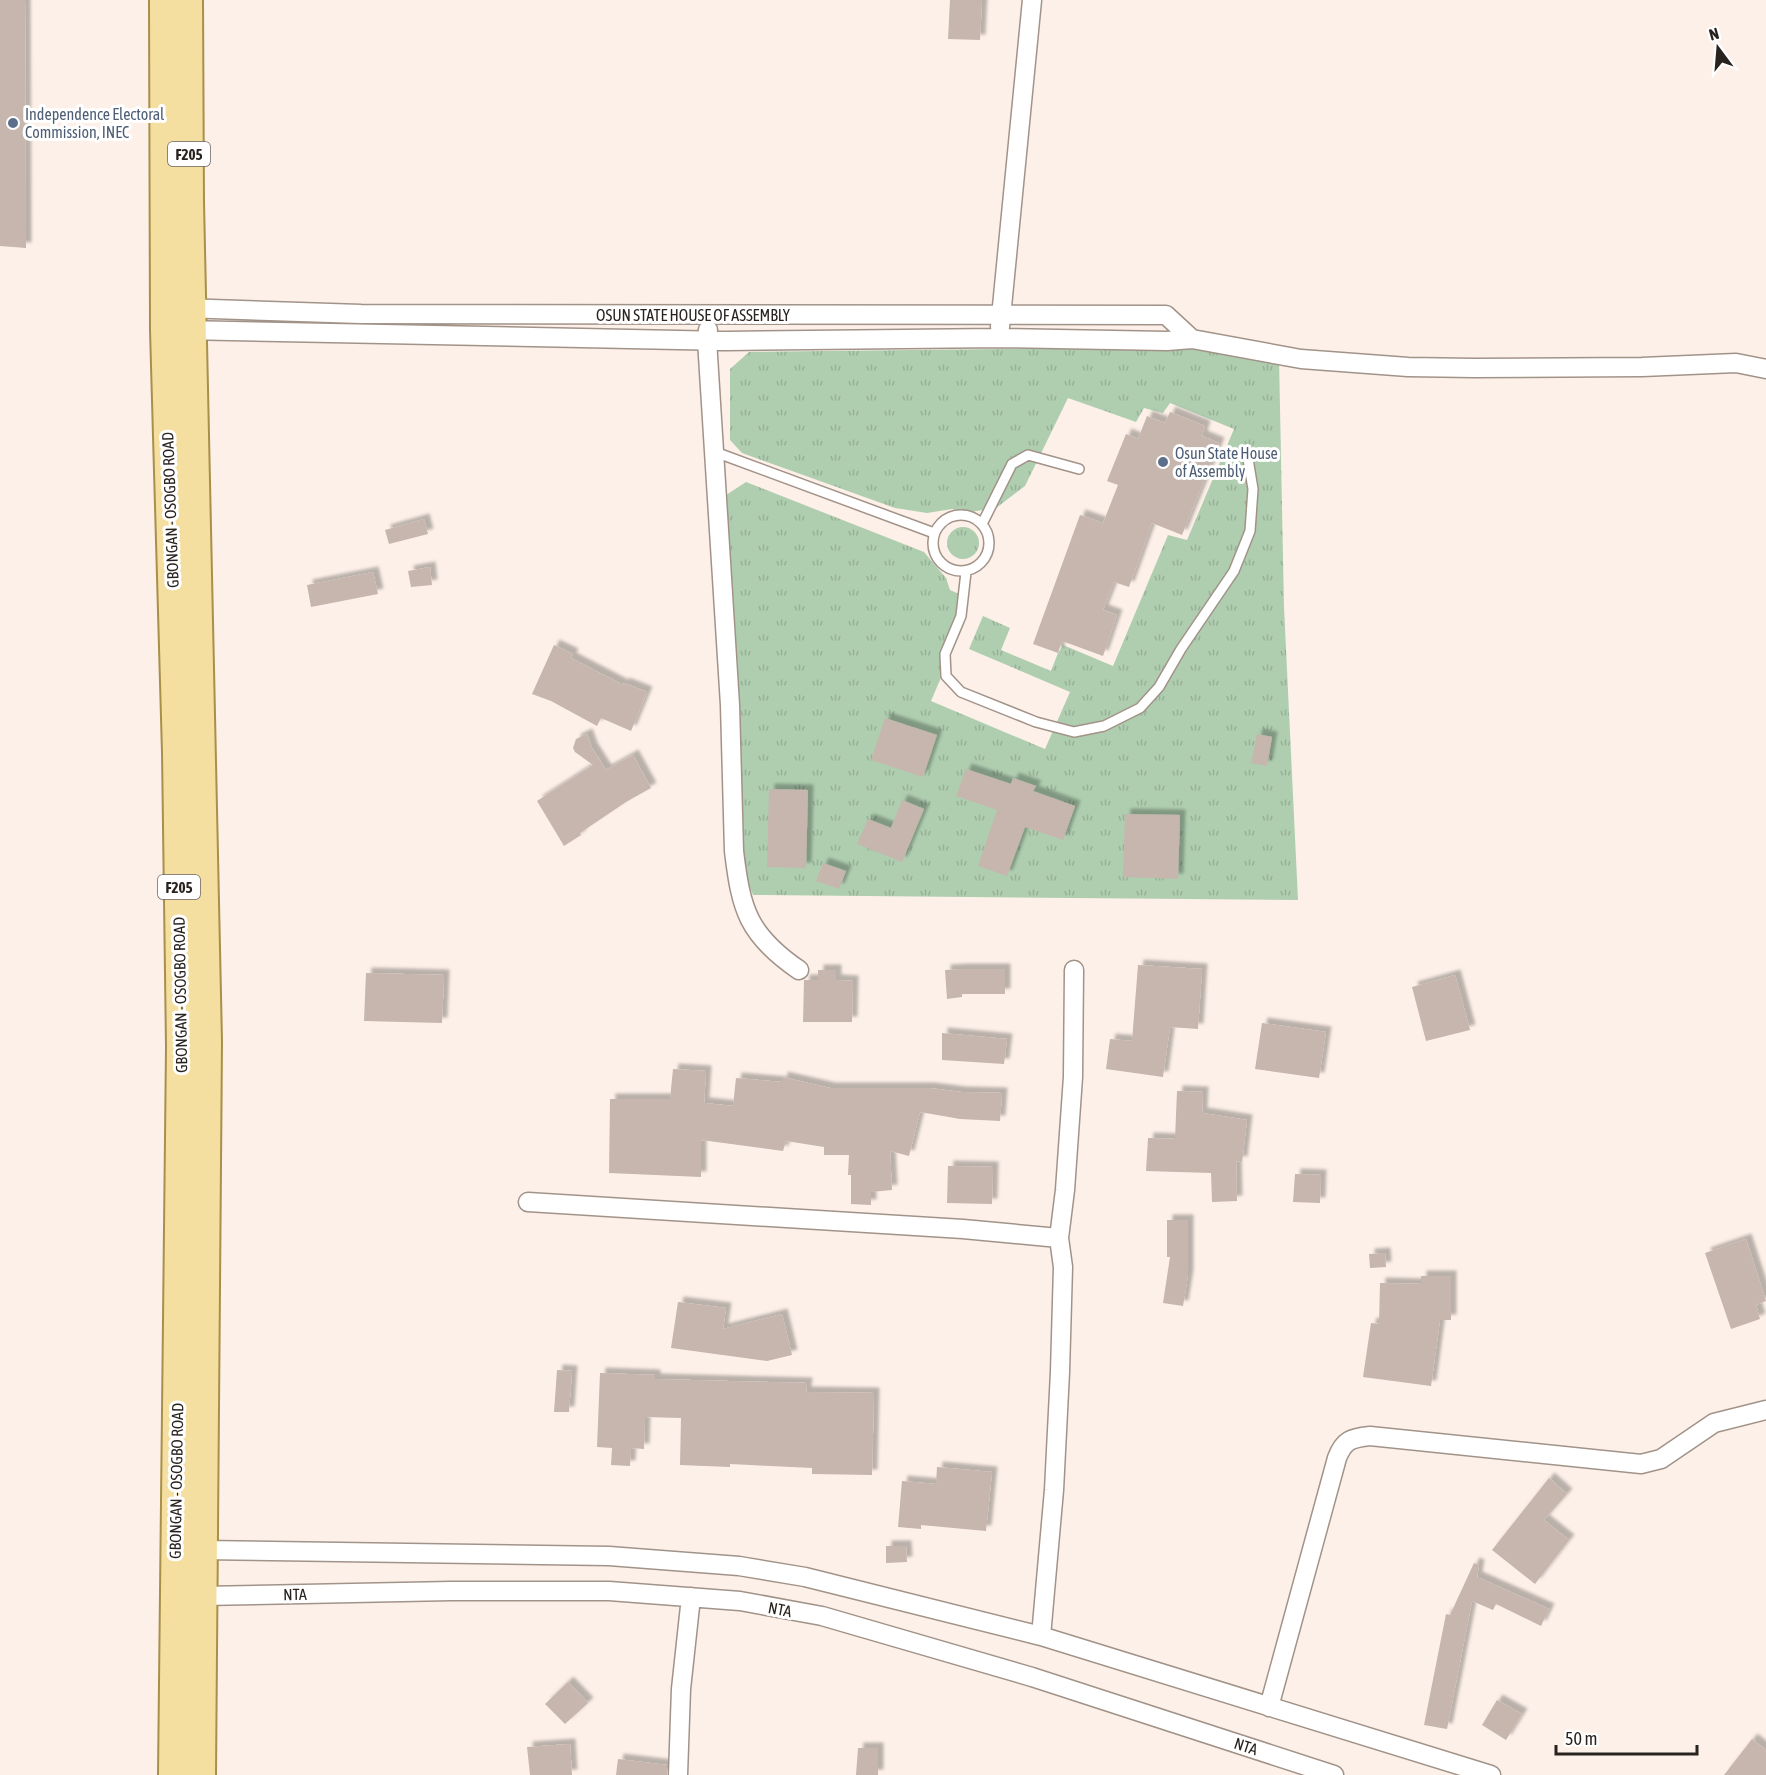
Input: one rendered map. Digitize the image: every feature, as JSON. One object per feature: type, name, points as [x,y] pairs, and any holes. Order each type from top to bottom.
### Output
[{"type":"main road","name":"GBONGAN - OSOGBO ROAD","points":[[164,0],[179,319],[207,1041],[201,1775]]},
{"type":"main road","name":"GBONGAN - OSOGBO ROAD","points":[[173,1775],[181,1047],[177,764],[179,319],[189,202],[188,0]]},
{"type":"street","points":[[998,338],[1032,0]]},
{"type":"street","name":"OSUN STATE HOUSE OF ASSEMBLY","points":[[179,319],[361,314],[1166,315],[1192,339]]},
{"type":"street","points":[[709,315],[707,340],[737,874],[742,899],[754,928],[774,950],[799,970]]},
{"type":"street","name":"OSUN STATE HOUSE OF ASSEMBLY","points":[[179,319],[707,340],[998,338],[1167,341],[1192,339]]},
{"type":"street","points":[[1192,339],[1301,359],[1408,366],[1609,367],[1736,363],[1766,369]]},
{"type":"street","points":[[1041,1636],[1054,1490],[1060,1372],[1063,1267],[1059,1238],[1065,1190],[1073,1077],[1074,970]]},
{"type":"street","points":[[528,1202],[963,1229],[1059,1238]]},
{"type":"street","points":[[1269,1707],[1337,1458],[1341,1447],[1350,1439],[1370,1436],[1641,1464],[1660,1459],[1714,1423],[1766,1410]]},
{"type":"street","points":[[202,1550],[609,1556],[739,1566],[805,1577],[1041,1636],[1491,1775]]},
{"type":"street","name":"NTA","points":[[202,1596],[587,1591],[740,1601],[822,1616],[1032,1677],[1334,1775]]},
{"type":"street","points":[[678,1775],[681,1679],[692,1597]]},
{"type":"lane","points":[[714,452],[934,533]]},
{"type":"lane","points":[[982,524],[1012,464],[1020,458],[1028,455],[1079,469]]},
{"type":"lane","points":[[966,572],[961,616],[945,654],[946,676],[961,692],[1036,722],[1074,732],[1104,726],[1140,708],[1159,687],[1181,649],[1234,571],[1250,531],[1253,489],[1248,459]]},
{"type":"lane","points":[[955,515],[974,518],[982,524],[990,541],[985,560],[978,567],[966,572],[951,570],[937,559],[932,541],[939,525],[955,515]]},
{"type":"green space","points":[[1181,343],[1279,357],[1284,607],[1298,900],[753,895],[740,864],[726,495],[746,482],[924,552],[946,578],[950,590],[964,596],[954,620],[964,624],[931,701],[1045,749],[1070,692],[969,649],[983,616],[1010,628],[1001,650],[1051,671],[1063,645],[1113,666],[1168,535],[1187,540],[1234,429],[1170,403],[1163,413],[1144,408],[1136,422],[1068,398],[1025,486],[996,508],[970,512],[952,509],[927,513],[895,508],[742,453],[730,440],[730,369],[749,352],[1167,347]]},
{"type":"green space","points":[[963,527],[974,532],[979,543],[974,554],[963,559],[952,554],[947,543],[952,532]]},
{"type":"building","name":"Independence Electoral Commission, INEC","points":[[0,0],[25,0],[26,248],[0,246]]},
{"type":"building","points":[[950,0],[982,0],[980,40],[948,39]]},
{"type":"building","points":[[1170,412],[1205,426],[1202,436],[1219,443],[1182,535],[1152,523],[1129,587],[1114,582],[1103,610],[1117,615],[1103,656],[1062,641],[1058,653],[1033,644],[1080,515],[1103,523],[1118,485],[1107,481],[1126,434],[1138,439],[1147,416],[1165,423]]},
{"type":"building","points":[[424,519],[428,534],[389,544],[385,530]]},
{"type":"building","points":[[430,567],[432,585],[411,587],[408,571]]},
{"type":"building","points":[[373,572],[378,594],[311,607],[307,585]]},
{"type":"building","points":[[554,645],[573,654],[571,658],[623,685],[624,683],[647,692],[631,731],[601,718],[597,726],[551,701],[532,694]]},
{"type":"building","points":[[885,718],[937,735],[923,777],[871,760]]},
{"type":"building","points":[[587,734],[592,748],[606,770],[633,755],[651,788],[626,802],[564,846],[537,801],[593,765],[573,748],[576,739]]},
{"type":"building","points":[[1257,734],[1272,737],[1267,766],[1251,763]]},
{"type":"building","points":[[966,769],[1011,784],[1013,778],[1036,786],[1033,791],[1075,806],[1063,840],[1025,827],[1007,876],[978,866],[997,810],[956,796]]},
{"type":"building","points":[[769,789],[808,790],[806,868],[767,867]]},
{"type":"building","points":[[902,800],[924,809],[902,862],[857,844],[868,819],[891,828]]},
{"type":"building","points":[[1125,814],[1180,815],[1178,879],[1123,877]]},
{"type":"building","points":[[823,863],[846,871],[839,889],[816,881]]},
{"type":"building","points":[[1138,965],[1202,969],[1198,1029],[1170,1027],[1163,1077],[1106,1069],[1110,1039],[1132,1041]]},
{"type":"building","points":[[1005,969],[1005,994],[962,994],[962,997],[947,999],[945,970]]},
{"type":"building","points":[[818,970],[836,970],[836,980],[853,981],[852,1022],[803,1022],[804,980],[818,980]]},
{"type":"building","points":[[366,973],[444,975],[442,1023],[364,1021]]},
{"type":"building","points":[[1455,975],[1470,1030],[1426,1041],[1412,987]]},
{"type":"building","points":[[1262,1023],[1326,1032],[1319,1078],[1255,1069]]},
{"type":"building","points":[[942,1033],[1007,1039],[1004,1064],[942,1060]]},
{"type":"building","points":[[673,1069],[706,1071],[704,1103],[733,1106],[736,1078],[782,1082],[782,1077],[830,1088],[929,1088],[961,1092],[1002,1093],[1000,1121],[960,1119],[920,1112],[909,1156],[890,1151],[892,1190],[871,1192],[871,1205],[851,1204],[851,1175],[848,1175],[849,1155],[824,1155],[824,1147],[786,1141],[783,1151],[701,1140],[701,1177],[609,1173],[610,1099],[670,1099]]},
{"type":"building","points":[[1177,1091],[1203,1092],[1202,1113],[1247,1120],[1242,1162],[1236,1161],[1237,1201],[1212,1202],[1211,1173],[1146,1171],[1148,1138],[1175,1139]]},
{"type":"building","points":[[948,1166],[993,1167],[992,1204],[947,1203]]},
{"type":"building","points":[[1295,1174],[1321,1175],[1320,1203],[1293,1202]]},
{"type":"building","points":[[1167,1220],[1188,1220],[1188,1275],[1183,1306],[1163,1303],[1170,1257],[1167,1257]]},
{"type":"building","points":[[1746,1239],[1766,1301],[1756,1305],[1760,1319],[1731,1329],[1705,1253]]},
{"type":"building","points":[[1385,1253],[1386,1267],[1370,1268],[1369,1254]]},
{"type":"building","points":[[1421,1276],[1451,1276],[1451,1320],[1440,1320],[1431,1386],[1363,1377],[1371,1323],[1379,1324],[1380,1283],[1421,1284]]},
{"type":"building","points":[[678,1302],[726,1308],[723,1329],[782,1314],[792,1355],[767,1361],[671,1348]]},
{"type":"building","points":[[557,1370],[572,1371],[569,1412],[554,1412]]},
{"type":"building","points":[[600,1373],[655,1375],[655,1379],[807,1383],[806,1392],[874,1393],[872,1475],[812,1474],[812,1468],[730,1464],[730,1467],[680,1465],[681,1418],[645,1417],[644,1449],[631,1448],[630,1466],[611,1465],[612,1448],[597,1447]]},
{"type":"building","points":[[937,1467],[992,1472],[986,1531],[921,1525],[921,1529],[898,1527],[902,1481],[936,1484]]},
{"type":"building","points":[[1549,1478],[1567,1494],[1544,1520],[1569,1540],[1535,1584],[1492,1550]]},
{"type":"building","points":[[886,1546],[906,1546],[907,1562],[886,1563]]},
{"type":"building","points":[[1474,1563],[1479,1565],[1477,1577],[1549,1609],[1541,1626],[1496,1604],[1493,1610],[1472,1601],[1447,1729],[1424,1725],[1446,1614],[1450,1615]]},
{"type":"building","points":[[568,1682],[588,1703],[565,1724],[545,1704]]},
{"type":"building","points":[[1497,1700],[1522,1714],[1506,1740],[1482,1725]]},
{"type":"building","points":[[1752,1739],[1766,1750],[1766,1775],[1724,1775]]},
{"type":"building","points":[[570,1744],[572,1775],[530,1775],[527,1747]]},
{"type":"building","points":[[858,1748],[878,1748],[878,1775],[856,1775]]},
{"type":"building","points":[[618,1759],[667,1765],[667,1775],[616,1775]]},
{"type":"place","name":"Independence Electoral Commission, INEC","points":[[13,123]]},
{"type":"place","name":"Osun State House of Assembly","points":[[1163,462]]}]
